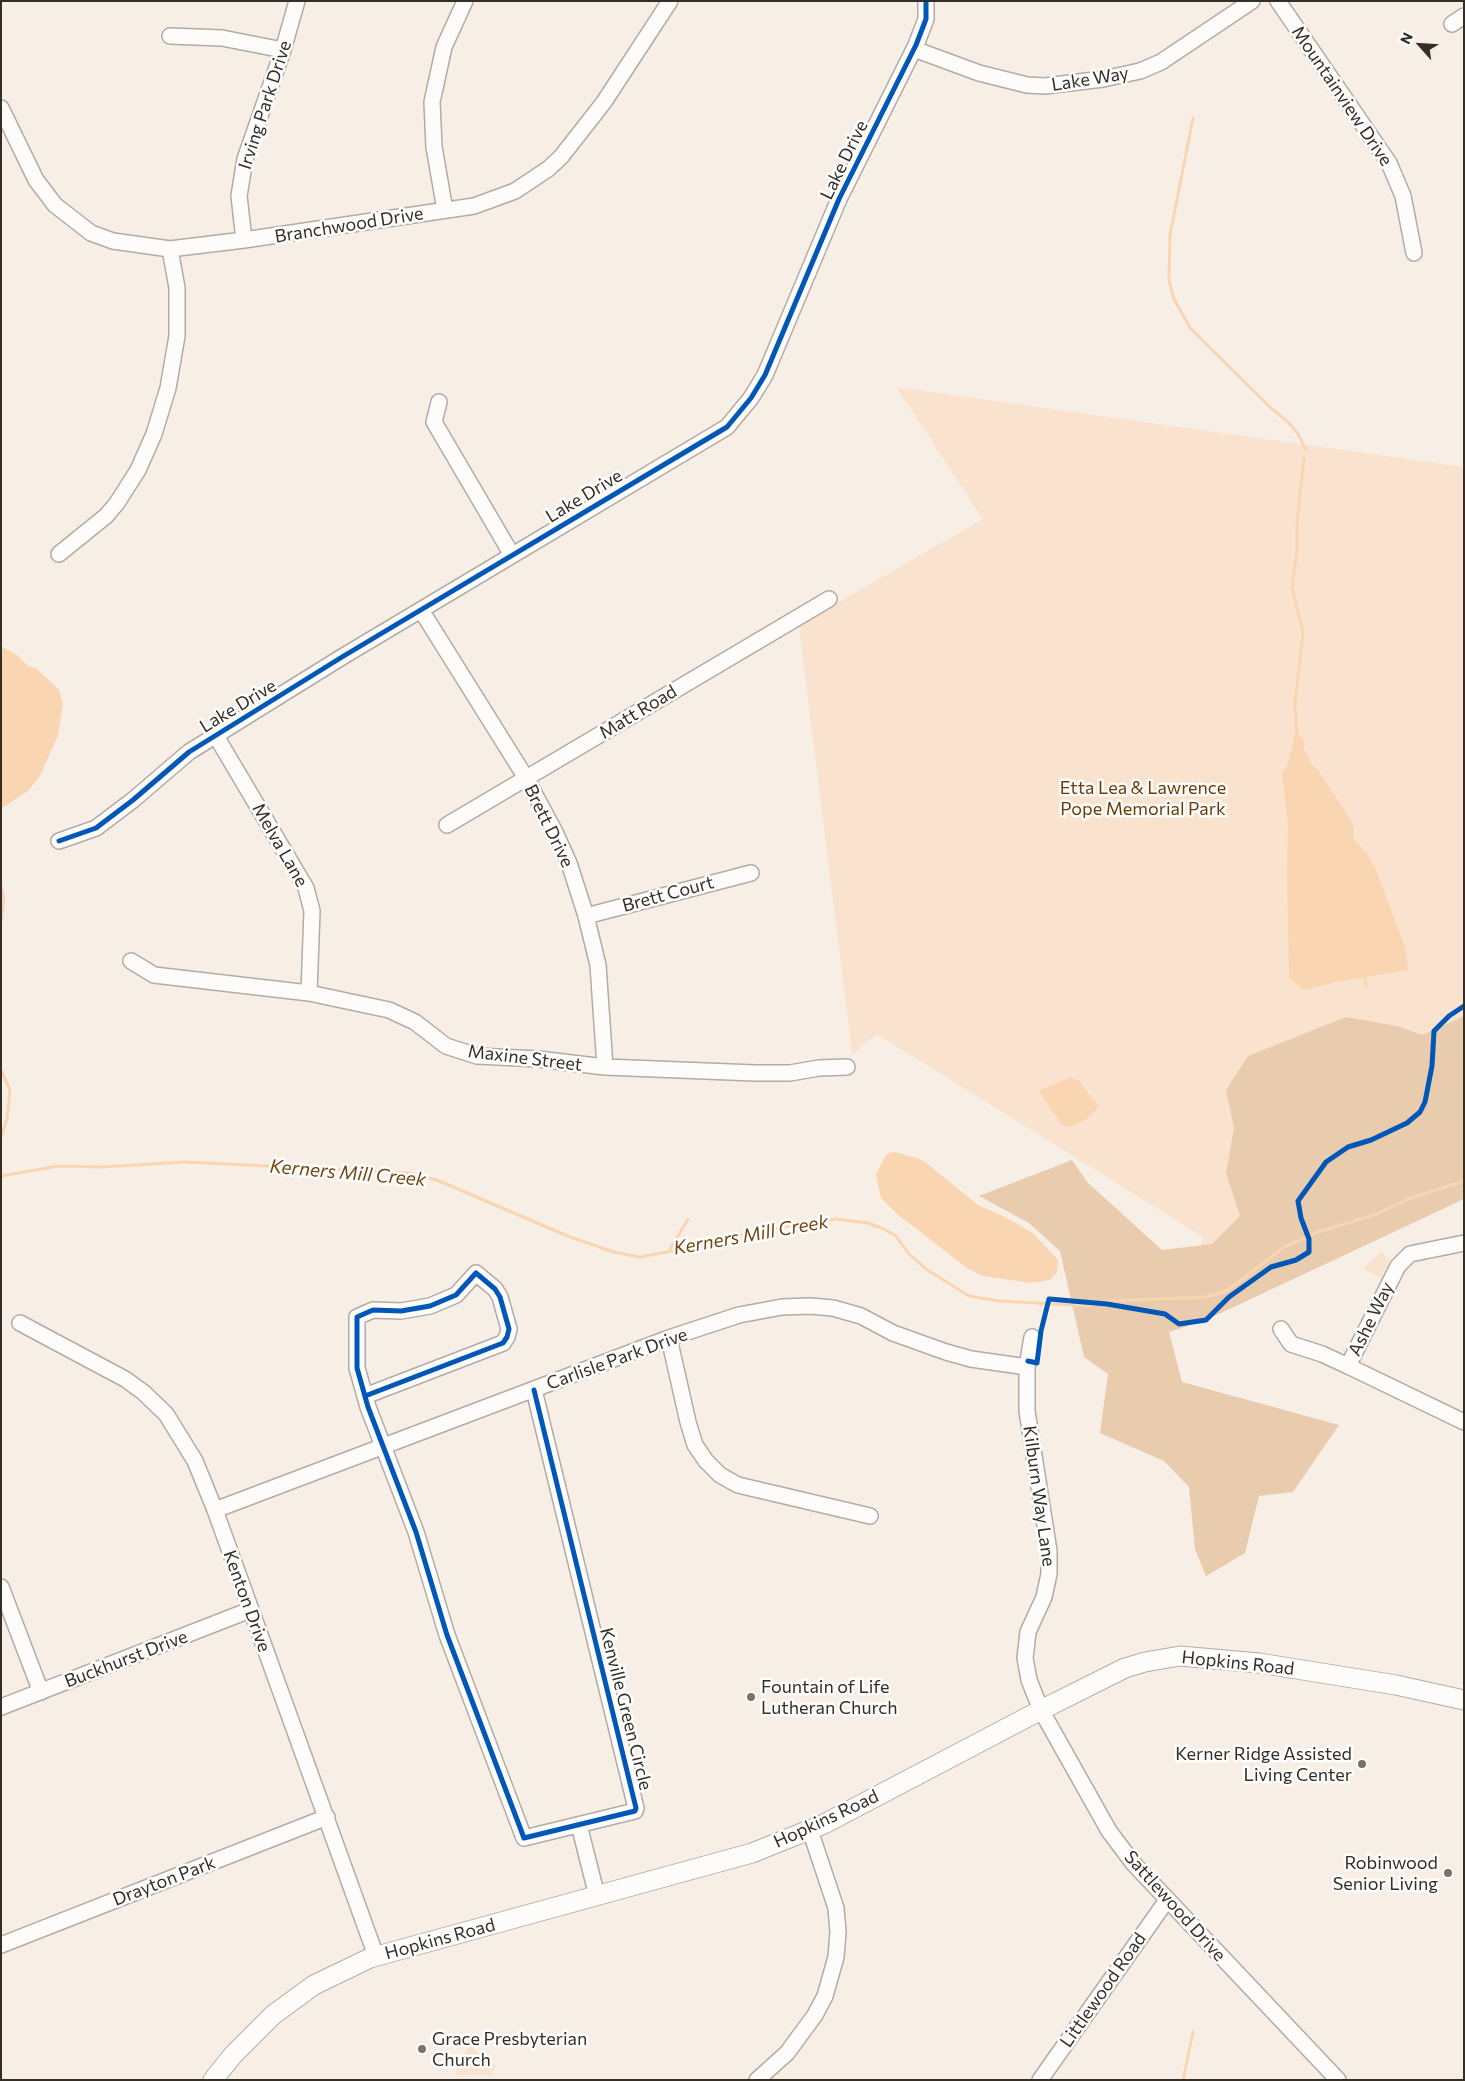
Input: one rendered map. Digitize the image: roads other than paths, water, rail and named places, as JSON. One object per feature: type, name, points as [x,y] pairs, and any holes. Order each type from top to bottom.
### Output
[{"type":"main road","name":"Hopkins Road","points":[[213,2080],[233,2055],[273,2016],[314,1985],[376,1956],[752,1853],[810,1830],[1125,1668],[1162,1658],[1180,1656],[1249,1662],[1431,1691],[1464,1700]]},
{"type":"street","name":"Irving Park Drive","points":[[244,240],[239,196],[245,159],[283,50],[296,1]]},
{"type":"street","points":[[445,210],[434,147],[432,102],[444,47],[464,1]]},
{"type":"street","name":"Branchwood Drive","points":[[1,108],[36,180],[55,205],[92,233],[113,241],[170,249],[474,206],[515,191],[548,169],[562,157],[604,102],[670,1]]},
{"type":"street","name":"Lake Drive","points":[[59,841],[96,828],[133,800],[188,752],[342,657],[727,427],[745,406],[765,376],[839,199],[914,49],[926,18],[926,1]]},
{"type":"street","name":"Lake Way","points":[[914,49],[978,73],[1027,85],[1045,86],[1103,79],[1140,71],[1161,62],[1252,1]]},
{"type":"street","name":"Mountainview Drive","points":[[1278,1],[1390,163],[1403,196],[1414,253]]},
{"type":"street","points":[[170,36],[222,38],[283,50]]},
{"type":"street","points":[[59,554],[106,516],[117,503],[138,470],[159,420],[168,388],[177,336],[176,288],[170,249]]},
{"type":"street","points":[[439,402],[434,422],[512,555]]},
{"type":"street","name":"Matt Road","points":[[447,825],[829,599]]},
{"type":"street","name":"Brett Drive","points":[[421,610],[526,778],[556,832],[586,916],[598,965],[605,1067]]},
{"type":"street","name":"Melva Lane","points":[[216,736],[306,888],[312,911],[309,993]]},
{"type":"street","name":"Brett Court","points":[[586,916],[751,873]]},
{"type":"street","name":"Maxine Street","points":[[130,961],[154,975],[309,993],[390,1010],[415,1022],[446,1046],[477,1056],[538,1059],[605,1067],[764,1073],[790,1073],[819,1068],[847,1067]]},
{"type":"street","name":"Ashe Way","points":[[1281,1328],[1291,1344],[1322,1354],[1348,1366],[1398,1266],[1410,1254],[1464,1243]]},
{"type":"street","points":[[365,1396],[503,1343],[508,1337],[509,1329],[500,1297],[495,1289],[476,1273],[470,1282],[456,1295],[430,1306],[401,1311],[373,1310],[357,1317],[357,1368],[365,1396],[384,1446]]},
{"type":"street","name":"Carlisle Park Drive","points":[[215,1510],[669,1338],[739,1315],[782,1307],[810,1306],[833,1308],[860,1316],[893,1333],[946,1352],[971,1359],[1028,1367]]},
{"type":"street","name":"Kenton Drive","points":[[20,1323],[125,1379],[143,1392],[166,1414],[195,1461],[215,1510],[376,1956]]},
{"type":"street","name":"Kilburn Way Lane","points":[[1032,1337],[1028,1367],[1027,1411],[1049,1552],[1049,1574],[1044,1597],[1028,1632],[1025,1658],[1029,1680],[1041,1710]]},
{"type":"street","points":[[669,1338],[695,1445],[706,1461],[720,1474],[738,1485],[870,1516]]},
{"type":"street","points":[[1348,1366],[1464,1422]]},
{"type":"street","name":"Kenville Green Circle","points":[[384,1446],[422,1550],[446,1635],[522,1836],[524,1838],[635,1811],[636,1808],[534,1390]]},
{"type":"street","points":[[1,1587],[41,1692]]},
{"type":"street","name":"Buckhurst Drive","points":[[1,1707],[250,1610]]},
{"type":"street","name":"Sattlewood Drive","points":[[1041,1710],[1109,1831],[1133,1863],[1338,2080]]},
{"type":"street","name":"Drayton Park","points":[[1,1945],[327,1818]]},
{"type":"street","points":[[579,1825],[597,1896]]},
{"type":"street","points":[[757,2080],[787,2053],[815,2015],[825,1996],[836,1957],[838,1932],[836,1908],[810,1830]]},
{"type":"street","name":"Littlewood Road","points":[[1040,2080],[1167,1900]]},
{"type":"waterway","points":[[1193,118],[1170,235],[1169,280],[1174,299],[1190,328],[1272,409],[1288,422],[1298,434],[1306,450]]},
{"type":"waterway","points":[[1297,734],[1295,704],[1303,633],[1292,587],[1297,552],[1297,523],[1304,458]]},
{"type":"waterway","points":[[1,885],[4,901],[1,921]]},
{"type":"waterway","points":[[1365,973],[1366,987]]},
{"type":"waterway","points":[[1,1070],[10,1090],[7,1119],[1,1137]]},
{"type":"waterway","name":"Kerners Mill Creek","points":[[1,1176],[59,1166],[102,1167],[185,1162],[409,1173],[437,1180],[570,1237],[614,1252],[639,1257],[768,1229],[836,1219],[868,1223],[884,1229],[896,1236],[908,1253],[926,1269],[969,1296],[999,1301],[1089,1306],[1108,1301],[1205,1297],[1227,1291],[1284,1247],[1318,1232],[1377,1214],[1408,1199],[1464,1181]]},
{"type":"waterway","points":[[669,1251],[688,1219]]},
{"type":"waterway","points":[[1183,2080],[1193,2032]]},
{"type":"place","name":"Fountain of Life Lutheran Church","points":[[751,1697]]},
{"type":"place","name":"Kerner Ridge Assisted Living Center","points":[[1362,1764]]},
{"type":"place","name":"Robinwood Senior Living","points":[[1448,1873]]},
{"type":"place","name":"Grace Presbyterian Church","points":[[422,2049]]},
{"type":"park label","name":"Etta Lea & Lawrence Pope Memorial Park","points":[[1143,798]]}]
